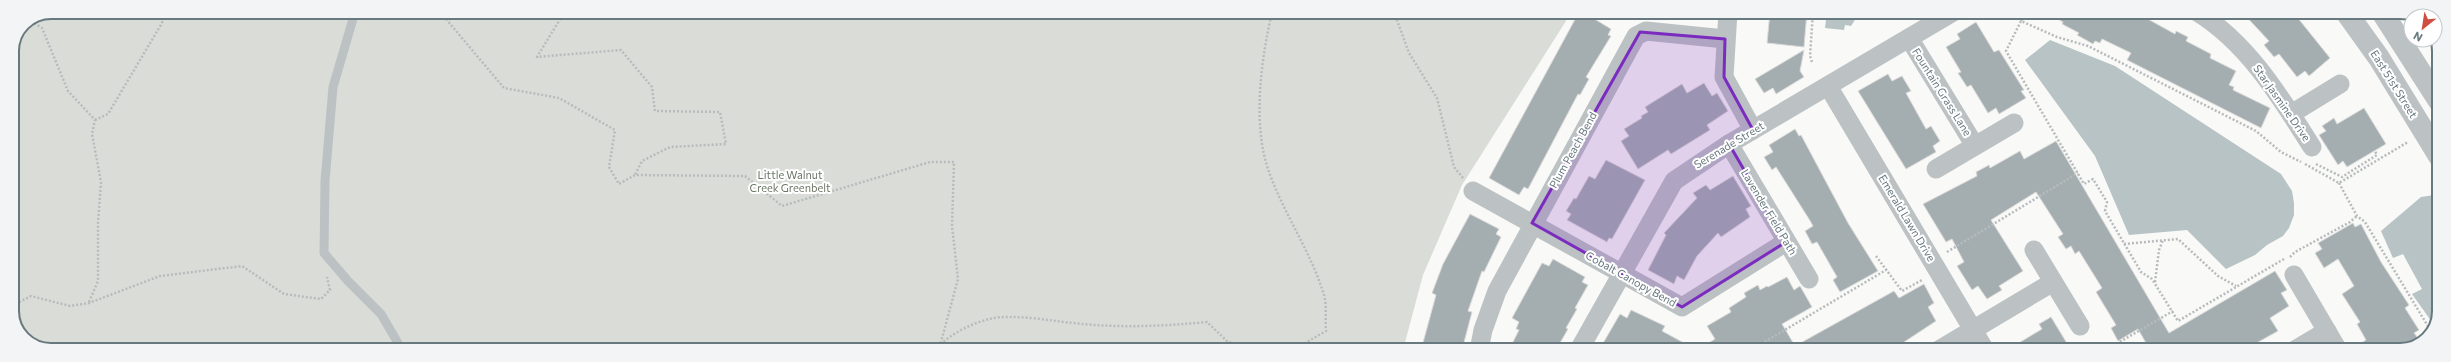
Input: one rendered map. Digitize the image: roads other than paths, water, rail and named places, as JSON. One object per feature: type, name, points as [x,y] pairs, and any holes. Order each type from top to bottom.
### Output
[{"type":"street","points":[[1727,19],[1724,77],[1753,130]]},
{"type":"street","name":"Serenade Street","points":[[1584,343],[1674,181],[1729,144],[1941,19]]},
{"type":"street","name":"Star Jasmine Drive","points":[[2206,19],[2230,37],[2272,85],[2291,114],[2311,154]]},
{"type":"street","name":"East 51st Street","points":[[2351,19],[2378,58],[2432,145]]},
{"type":"street","points":[[2386,19],[2432,91]]},
{"type":"street","name":"Plum Peach Bend","points":[[1480,343],[1482,330],[1497,291],[1532,223],[1636,36],[1646,31],[1725,39]]},
{"type":"street","name":"Fountain Grass Lane","points":[[1909,38],[1975,146]]},
{"type":"street","points":[[2291,114],[2340,84]]},
{"type":"street","name":"Emerald Lawn Drive","points":[[1828,86],[1981,343]]},
{"type":"street","points":[[1936,169],[2014,123]]},
{"type":"street","name":"Lavender Field Path","points":[[1729,144],[1809,279]]},
{"type":"street","name":"Cobalt Canopy Bend","points":[[1473,191],[1682,308],[1786,242]]},
{"type":"street","points":[[2034,250],[2080,326]]},
{"type":"street","points":[[2294,275],[2334,343]]},
{"type":"street","points":[[1951,343],[2053,282]]},
{"type":"street","points":[[2307,343],[2327,331]]},
{"type":"lane","points":[[353,19],[333,87],[325,180],[324,253],[348,281],[382,314],[398,343]]},
{"type":"park label","name":"Little Walnut Creek Greenbelt","points":[[790,181]]}]
